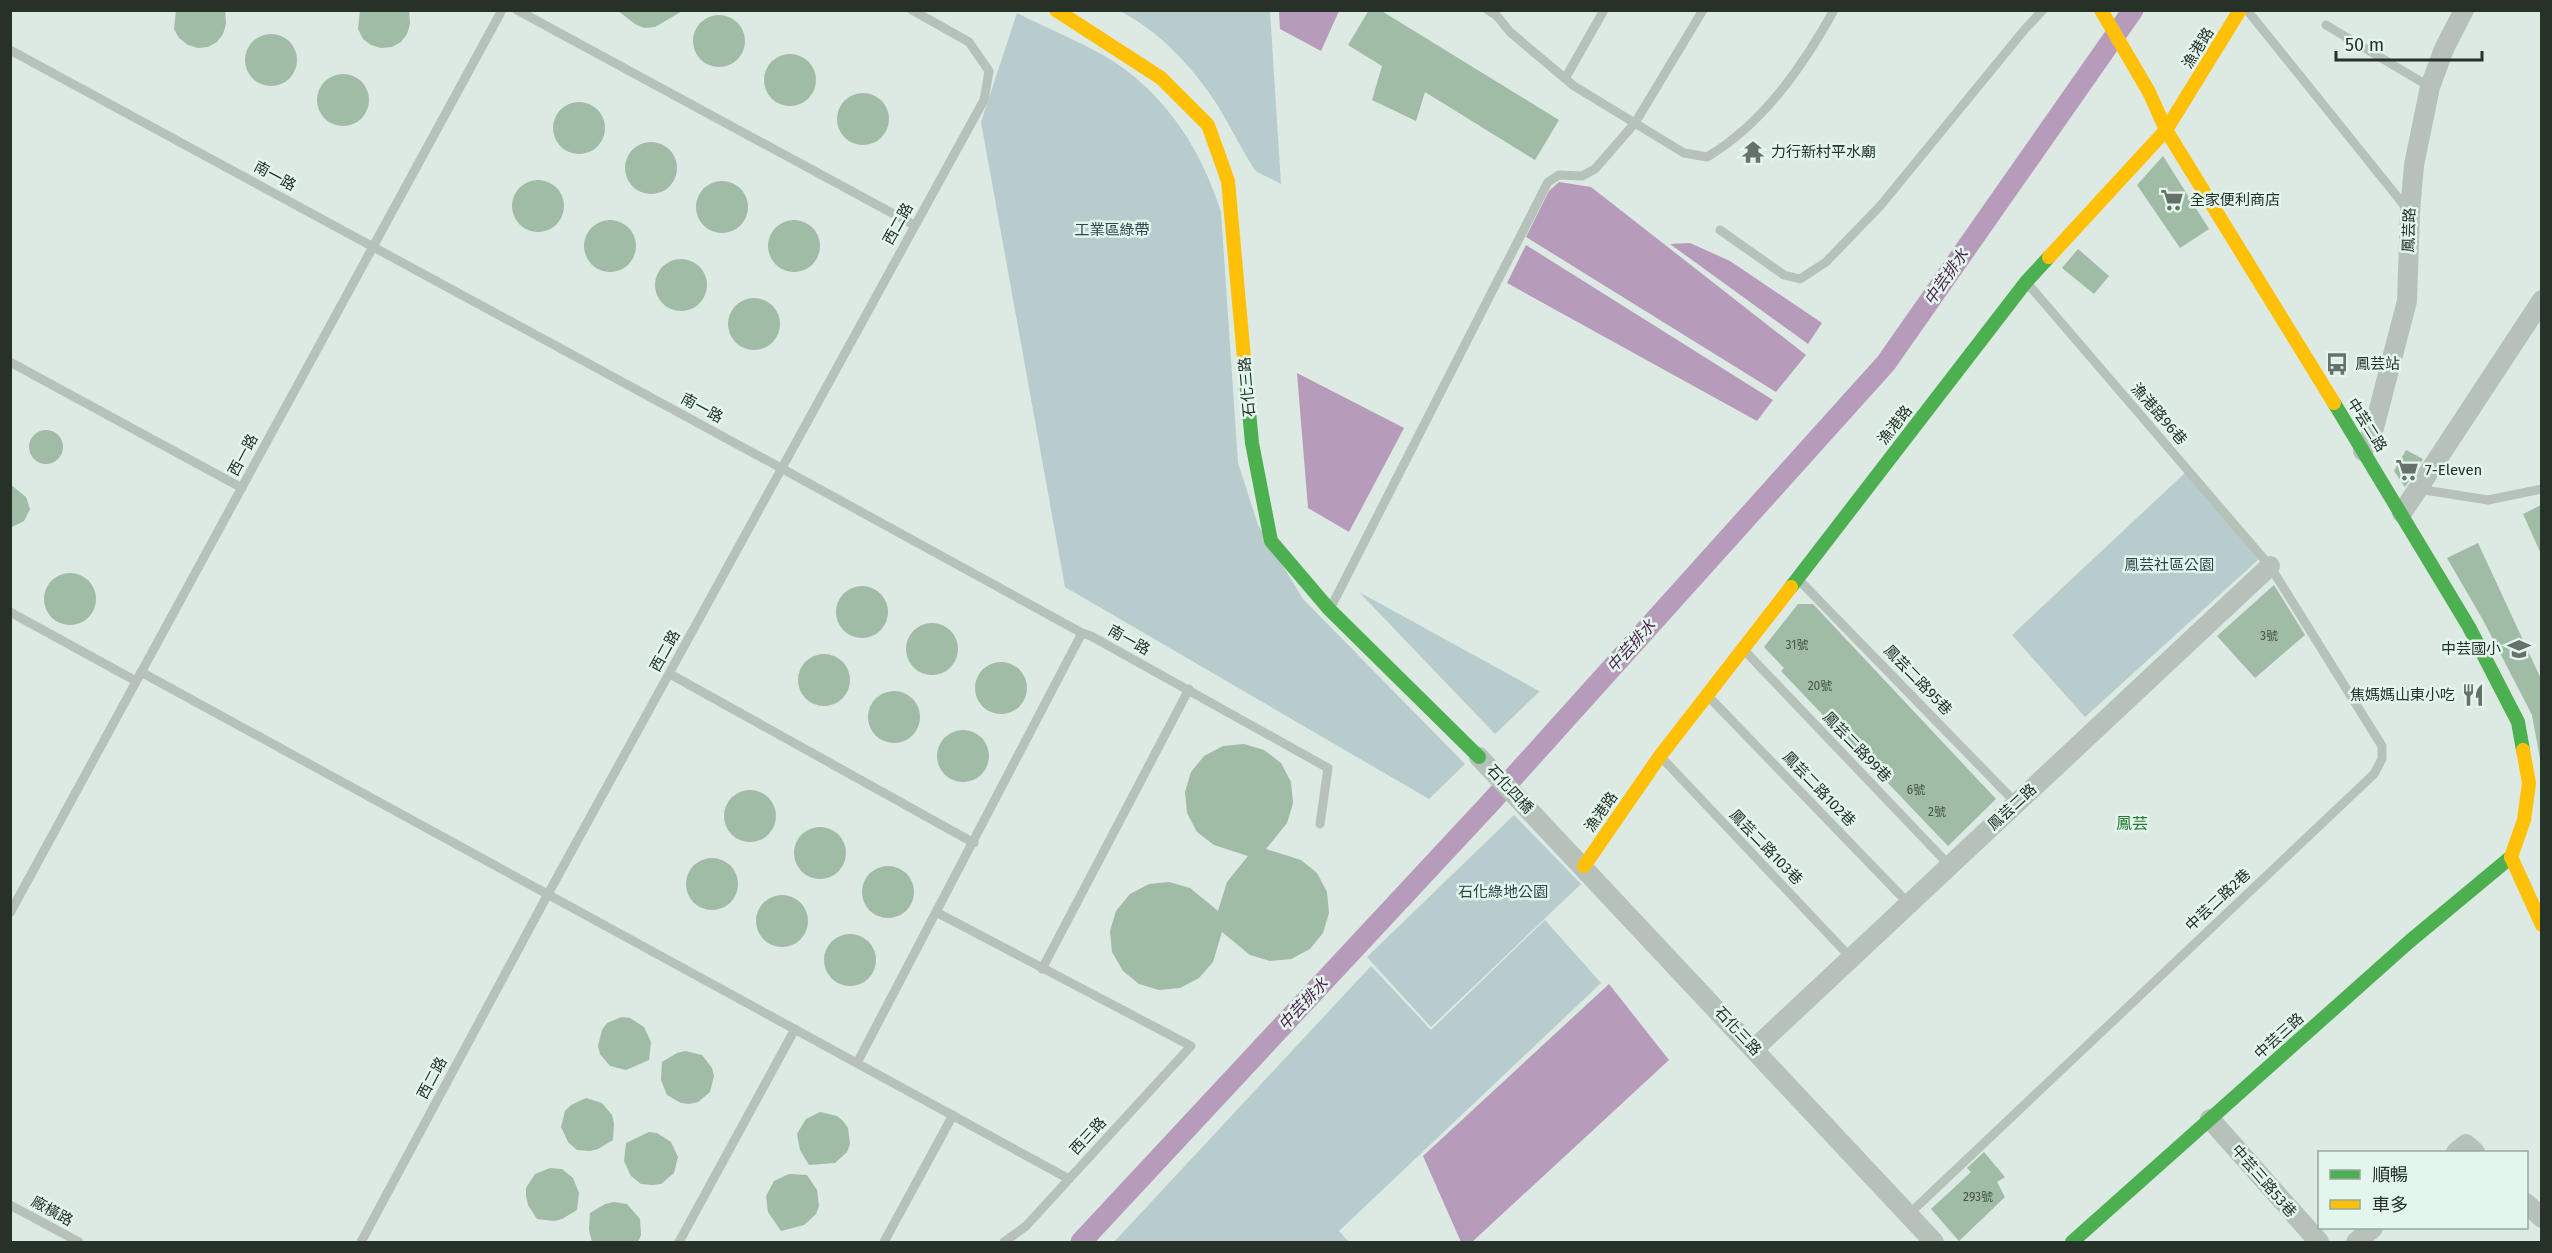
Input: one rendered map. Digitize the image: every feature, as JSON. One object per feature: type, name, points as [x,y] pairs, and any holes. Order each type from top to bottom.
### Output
[{"type":"street","name":"石化三路","points":[[1056,10],[1161,78],[1208,125],[1228,181],[1252,443],[1271,541],[1329,609],[1479,757]]},
{"type":"street","name":"中芸二路","points":[[2101,10],[2149,92],[2166,130],[2402,513],[2469,627],[2518,722],[2529,783],[2524,820],[2511,857]]},
{"type":"street","name":"漁港路","points":[[1584,866],[1660,756],[2026,282],[2166,130],[2240,10]]},
{"type":"street","name":"鳳芸路","points":[[2363,451],[2374,428],[2407,302],[2414,165],[2430,87],[2444,49],[2464,10]]},
{"type":"street","points":[[2402,513],[2416,488],[2541,300]]},
{"type":"street","name":"鳳芸二路","points":[[1754,1049],[2270,566]]},
{"type":"street","name":"石化四橋","points":[[1479,757],[1540,822]]},
{"type":"street","name":"石化三路","points":[[1540,822],[1584,866],[1934,1242]]},
{"type":"street","points":[[2511,857],[2541,925]]},
{"type":"street","name":"中芸三路","points":[[2072,1242],[2410,941],[2511,857]]},
{"type":"street","name":"中芸三路53巷","points":[[2210,1119],[2319,1242]]},
{"type":"street","points":[[2457,1151],[2466,1144],[2474,1151]]},
{"type":"street","points":[[2528,1205],[2541,1218]]},
{"type":"lane","name":"西一路","points":[[10,913],[502,10]]},
{"type":"lane","points":[[517,10],[914,225]]},
{"type":"lane","name":"西二路","points":[[361,1242],[548,894],[984,100],[989,71],[969,42],[912,10]]},
{"type":"lane","points":[[1488,10],[1499,13],[1510,32],[1574,86],[1684,153],[1707,157],[1730,144],[1792,78],[1834,10]]},
{"type":"lane","points":[[1566,77],[1604,10]]},
{"type":"lane","points":[[1329,609],[1548,182],[1559,175],[1582,176],[1595,169],[1635,123],[1703,10]]},
{"type":"lane","points":[[1720,230],[1784,275],[1800,279],[1826,262],[1881,205],[2025,28],[2043,10]]},
{"type":"lane","points":[[2247,10],[2410,212]]},
{"type":"lane","points":[[2326,25],[2430,87]]},
{"type":"lane","name":"南一路","points":[[10,50],[1189,689],[1328,768],[1320,824]]},
{"type":"lane","name":"漁港路96巷","points":[[2026,282],[2270,566]]},
{"type":"lane","points":[[10,362],[242,488]]},
{"type":"lane","points":[[2416,488],[2488,500],[2541,489]]},
{"type":"lane","name":"中芸二路2巷","points":[[1908,1215],[2374,774],[2382,759],[2382,746],[2270,566]]},
{"type":"lane","name":"鳳芸二路95巷","points":[[1797,578],[2016,803]]},
{"type":"lane","points":[[10,612],[139,676],[548,894],[1069,1179]]},
{"type":"lane","points":[[857,1063],[938,913],[1082,633]]},
{"type":"lane","name":"鳳芸二路99巷","points":[[1743,649],[1950,866]]},
{"type":"lane","points":[[669,674],[974,843]]},
{"type":"lane","points":[[938,913],[1042,969],[1189,689]]},
{"type":"lane","name":"鳳芸二路102巷","points":[[1707,695],[1909,904]]},
{"type":"lane","name":"鳳芸二路103巷","points":[[1660,756],[1851,958]]},
{"type":"lane","name":"西三路","points":[[1004,1242],[1026,1226],[1191,1046],[1042,969]]},
{"type":"lane","points":[[679,1242],[795,1029]]},
{"type":"lane","points":[[884,1242],[953,1115]]},
{"type":"lane","name":"廠橫路","points":[[10,1205],[79,1242]]},
{"type":"green space","points":[[1120,11],[1270,11],[1281,184],[1256,171],[1216,103],[1174,51],[1148,29]]},
{"type":"green space","name":"工業區綠帶","points":[[1017,13],[1093,49],[1135,77],[1168,110],[1204,168],[1221,212],[1238,463],[1258,525],[1303,599],[1465,764],[1429,799],[1065,587],[981,122]]},
{"type":"green space","name":"鳳芸社區公園","points":[[2186,472],[2259,559],[2085,717],[2012,635]]},
{"type":"green space","points":[[1359,592],[1539,691],[1539,692],[1495,734]]},
{"type":"green space","name":"石化綠地公園","points":[[1514,815],[1581,884],[1431,1027],[1367,957]]},
{"type":"green space","points":[[1545,920],[1601,983],[1339,1231],[1349,1242],[1114,1242],[1371,966],[1431,1030]]},
{"type":"shaded area","points":[[1279,10],[1339,11],[1321,51],[1280,29]]},
{"type":"shaded area","points":[[1559,182],[1591,187],[1806,355],[1776,392],[1526,237],[1549,191]]},
{"type":"shaded area","points":[[1690,243],[1730,261],[1822,323],[1808,344],[1670,244]]},
{"type":"shaded area","points":[[1526,245],[1773,400],[1757,421],[1507,283]]},
{"type":"shaded area","points":[[1297,373],[1404,428],[1349,532],[1308,508]]},
{"type":"shaded area","points":[[1609,984],[1669,1060],[1472,1242],[1461,1242],[1423,1156]]},
{"type":"building","points":[[176,10],[225,10],[226,24],[223,34],[217,42],[208,47],[198,48],[188,45],[179,38],[174,29]]},
{"type":"building","points":[[360,10],[409,10],[410,24],[407,34],[401,42],[392,47],[381,48],[371,45],[363,39],[358,29]]},
{"type":"building","points":[[617,10],[684,10],[655,27],[644,28]]},
{"type":"building","points":[[1369,10],[1380,10],[1559,120],[1535,160],[1425,92],[1416,121],[1372,100],[1382,66],[1348,45]]},
{"type":"building","points":[[714,15],[724,15],[738,22],[745,41],[738,60],[724,67],[714,67],[704,63],[697,56],[693,46],[693,36],[697,26],[704,19]]},
{"type":"building","points":[[266,34],[276,34],[286,38],[293,45],[297,60],[293,75],[286,82],[276,86],[266,86],[256,82],[249,75],[245,65],[245,55],[249,45],[256,38]]},
{"type":"building","points":[[785,54],[795,54],[809,61],[816,80],[809,99],[795,106],[785,106],[775,102],[768,95],[764,85],[764,75],[768,65],[775,58]]},
{"type":"building","points":[[338,74],[348,74],[362,81],[369,100],[362,119],[348,126],[338,126],[328,122],[321,115],[317,105],[317,95],[321,85],[328,78]]},
{"type":"building","points":[[858,93],[868,93],[878,97],[885,104],[889,119],[885,134],[878,141],[868,145],[858,145],[848,141],[841,134],[837,124],[837,114],[841,104],[848,97]]},
{"type":"building","points":[[574,102],[584,102],[594,106],[601,113],[605,128],[601,143],[594,150],[584,154],[574,154],[564,150],[557,143],[553,133],[553,123],[557,113],[564,106]]},
{"type":"building","points":[[646,142],[656,142],[670,149],[677,168],[670,187],[656,194],[646,194],[636,190],[629,183],[625,173],[625,163],[629,153],[636,146]]},
{"type":"building","name":"全家便利商店","points":[[2163,156],[2209,229],[2180,248],[2137,185]]},
{"type":"building","points":[[533,180],[543,180],[553,184],[560,191],[564,206],[560,221],[553,228],[543,232],[533,232],[523,228],[516,221],[512,211],[512,201],[516,191],[523,184]]},
{"type":"building","points":[[717,181],[727,181],[737,185],[744,192],[748,207],[744,222],[737,229],[727,233],[717,233],[707,229],[700,222],[696,212],[696,202],[700,192],[707,185]]},
{"type":"building","points":[[605,220],[615,220],[629,227],[636,246],[629,265],[615,272],[605,272],[595,268],[588,261],[584,251],[584,241],[588,231],[595,224]]},
{"type":"building","points":[[789,220],[799,220],[813,227],[820,246],[813,265],[799,272],[789,272],[779,268],[772,261],[768,251],[768,241],[772,231],[779,224]]},
{"type":"building","points":[[2078,249],[2109,276],[2094,294],[2062,268]]},
{"type":"building","points":[[676,259],[686,259],[696,263],[703,270],[707,285],[703,300],[696,307],[686,311],[676,311],[666,307],[659,300],[655,290],[655,280],[659,270],[666,263]]},
{"type":"building","points":[[749,298],[759,298],[773,305],[780,324],[773,343],[759,350],[749,350],[739,346],[732,339],[728,329],[728,319],[732,309],[739,302]]},
{"type":"building","points":[[46,430],[58,435],[63,447],[58,459],[46,464],[34,459],[29,447],[34,435]]},
{"type":"building","points":[[2406,450],[2423,459],[2405,487],[2394,471]]},
{"type":"building","points":[[10,484],[26,497],[30,509],[24,521],[10,528]]},
{"type":"building","points":[[2541,505],[2541,554],[2523,514]]},
{"type":"building","points":[[2478,543],[2541,679],[2541,764],[2532,715],[2483,620],[2447,558]]},
{"type":"building","points":[[70,573],[80,575],[88,581],[94,589],[96,599],[94,609],[88,617],[80,623],[70,625],[60,623],[52,617],[46,609],[44,599],[46,589],[52,581],[60,575]]},
{"type":"building","points":[[2274,585],[2305,635],[2255,678],[2217,636]]},
{"type":"building","points":[[857,586],[867,586],[877,590],[884,597],[888,612],[884,627],[877,634],[867,638],[857,638],[847,634],[840,627],[836,617],[836,607],[840,597],[847,590]]},
{"type":"building","points":[[1798,604],[1813,604],[1996,799],[1948,846],[1781,671],[1784,668],[1764,647]]},
{"type":"building","points":[[927,623],[937,623],[947,627],[954,634],[958,649],[954,664],[947,671],[937,675],[927,675],[917,671],[910,664],[906,654],[906,644],[910,634],[917,627]]},
{"type":"building","points":[[819,654],[829,654],[839,658],[846,665],[850,680],[846,695],[839,702],[829,706],[819,706],[809,702],[802,695],[798,685],[798,675],[802,665],[809,658]]},
{"type":"building","points":[[996,662],[1006,662],[1016,666],[1023,673],[1027,688],[1023,703],[1016,710],[1006,714],[996,714],[986,710],[979,703],[975,693],[975,683],[979,673],[986,666]]},
{"type":"building","points":[[889,691],[899,691],[909,695],[916,702],[920,717],[916,732],[909,739],[899,743],[889,743],[879,739],[872,732],[868,722],[868,712],[872,702],[879,695]]},
{"type":"building","points":[[958,730],[968,730],[982,737],[989,756],[982,775],[968,782],[958,782],[948,778],[941,771],[937,761],[937,751],[941,741],[948,734]]},
{"type":"building","points":[[1244,744],[1264,750],[1281,763],[1291,782],[1293,803],[1287,823],[1266,849],[1301,860],[1317,873],[1327,892],[1329,913],[1323,933],[1310,949],[1291,959],[1270,961],[1250,955],[1222,932],[1213,962],[1199,978],[1180,988],[1159,990],[1139,984],[1123,971],[1112,952],[1110,931],[1116,911],[1130,894],[1149,884],[1169,882],[1190,888],[1218,911],[1227,882],[1248,856],[1214,845],[1197,832],[1187,813],[1185,792],[1191,772],[1204,756],[1223,746]]},
{"type":"building","points":[[745,790],[755,790],[765,794],[772,801],[776,816],[772,831],[765,838],[755,842],[745,842],[735,838],[728,831],[724,821],[724,811],[728,801],[735,794]]},
{"type":"building","points":[[815,827],[825,827],[839,834],[846,853],[839,872],[825,879],[815,879],[805,875],[798,868],[794,858],[794,848],[798,838],[805,831]]},
{"type":"building","points":[[707,858],[717,858],[731,865],[738,884],[731,903],[717,910],[707,910],[697,906],[690,899],[686,889],[686,879],[690,869],[697,862]]},
{"type":"building","points":[[883,866],[893,866],[903,870],[910,877],[914,892],[910,907],[903,914],[893,918],[883,918],[873,914],[866,907],[862,897],[862,887],[866,877],[873,870]]},
{"type":"building","points":[[777,895],[787,895],[797,899],[804,906],[808,921],[804,936],[797,943],[787,947],[777,947],[767,943],[760,936],[756,926],[756,916],[760,906],[767,899]]},
{"type":"building","points":[[845,934],[855,934],[865,938],[872,945],[876,960],[872,975],[865,982],[855,986],[845,986],[835,982],[828,975],[824,965],[824,955],[828,945],[835,938]]},
{"type":"building","points":[[622,1017],[630,1018],[644,1027],[651,1042],[649,1060],[626,1070],[610,1066],[600,1054],[598,1046],[602,1030],[607,1023]]},
{"type":"building","points":[[685,1051],[702,1055],[712,1068],[714,1076],[710,1092],[698,1102],[689,1104],[681,1103],[667,1095],[661,1080],[662,1062]]},
{"type":"building","points":[[586,1098],[602,1103],[612,1115],[614,1123],[613,1140],[590,1151],[577,1150],[568,1142],[561,1127],[565,1111],[571,1105]]},
{"type":"building","points":[[820,1112],[837,1116],[843,1121],[848,1128],[850,1144],[847,1152],[835,1163],[809,1165],[800,1150],[797,1134],[806,1119]]},
{"type":"building","points":[[649,1132],[657,1133],[671,1142],[678,1157],[674,1173],[661,1184],[641,1184],[631,1176],[624,1161],[626,1143]]},
{"type":"building","points":[[1984,1152],[2005,1177],[1997,1182],[2005,1197],[1959,1241],[1931,1209],[1971,1172],[1967,1168]]},
{"type":"building","points":[[550,1168],[562,1169],[573,1178],[579,1193],[577,1210],[554,1221],[537,1219],[528,1205],[526,1196],[526,1188],[535,1174]]},
{"type":"building","points":[[789,1174],[807,1175],[817,1190],[819,1206],[816,1214],[804,1225],[781,1231],[768,1212],[766,1196],[774,1181]]},
{"type":"building","points":[[614,1202],[627,1204],[640,1219],[641,1235],[638,1242],[592,1242],[589,1230],[590,1213],[605,1204]]},
{"type":"waterway","name":"中芸排水","points":[[1081,1242],[1491,802],[1886,363],[2133,10]]},
{"type":"traffic: fast","points":[[1791,587],[2026,282],[2049,257]]},
{"type":"traffic: fast","points":[[1244,358],[1252,443],[1271,541],[1329,609],[1479,757]]},
{"type":"traffic: fast","points":[[2334,403],[2469,627],[2518,722],[2523,750]]},
{"type":"traffic: fast","points":[[2072,1242],[2410,941],[2511,857]]},
{"type":"traffic: slow","points":[[1056,10],[1161,78],[1208,125],[1228,181],[1244,358]]},
{"type":"traffic: slow","points":[[2101,10],[2149,92],[2166,130],[2334,403]]},
{"type":"traffic: slow","points":[[2049,257],[2166,130],[2240,10]]},
{"type":"traffic: slow","points":[[1584,866],[1660,756],[1791,587]]},
{"type":"traffic: slow","points":[[2511,857],[2524,820],[2529,783],[2523,750]]},
{"type":"traffic: slow","points":[[2511,857],[2542,925]]},
{"type":"place","name":"力行新村平水廟","points":[[1753,152]]},
{"type":"place","name":"全家便利商店","points":[[2172,200]]},
{"type":"place","name":"鳳芸站","points":[[2337,364]]},
{"type":"place","name":"7-Eleven","points":[[2407,470]]},
{"type":"place","name":"中芸國小","points":[[2519,649]]},
{"type":"place","name":"焦媽媽山東小吃","points":[[2473,695]]},
{"type":"district","name":"鳳芸","points":[[2132,823]]}]
